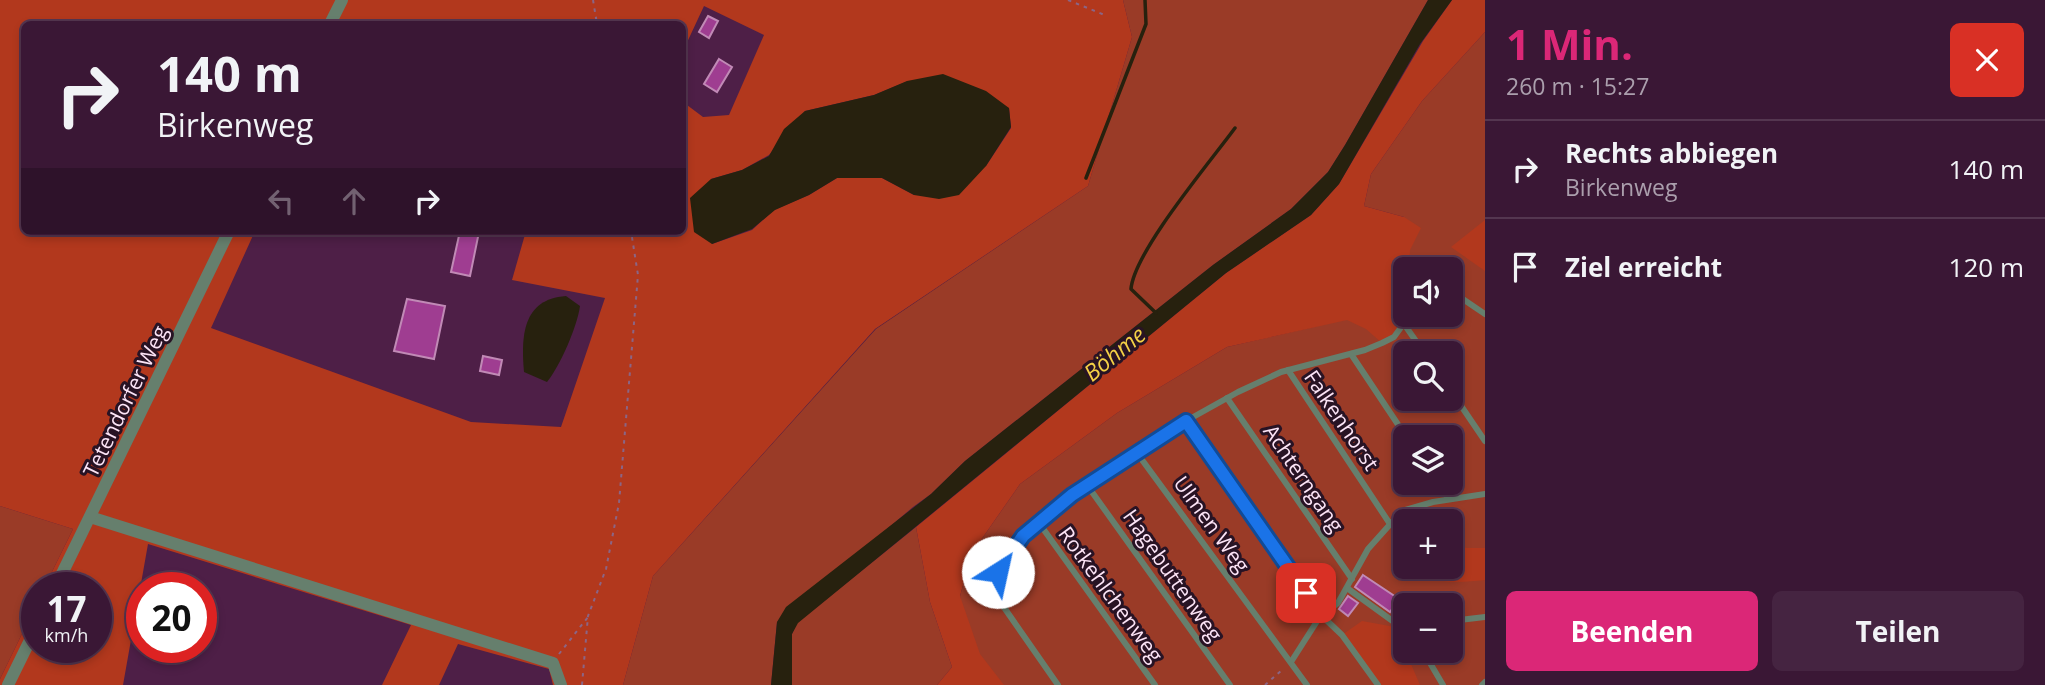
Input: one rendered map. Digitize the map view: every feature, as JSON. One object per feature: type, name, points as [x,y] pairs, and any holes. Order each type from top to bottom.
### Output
[{"type":"street","points":[[332,21],[342,0]]},
{"type":"street","name":"Tetendorfer Weg","points":[[63,572],[227,235]]},
{"type":"street","points":[[90,517],[553,663],[561,685]]},
{"type":"street","points":[[8,685],[21,659]]},
{"type":"lane","points":[[1463,299],[1485,314]]},
{"type":"lane","points":[[1058,685],[1003,606],[998,572],[1023,536],[1087,485],[1186,421],[1227,398],[1288,370],[1351,354],[1394,337],[1402,327]]},
{"type":"lane","points":[[1351,354],[1398,425]]},
{"type":"lane","name":"Falkenhorst","points":[[1288,370],[1390,524]]},
{"type":"lane","name":"Achterngang","points":[[1227,398],[1352,579]]},
{"type":"lane","points":[[1463,408],[1485,440]]},
{"type":"lane","points":[[1186,421],[1321,615],[1342,635],[1378,685]]},
{"type":"lane","name":"Ulmen Weg","points":[[1137,453],[1307,685]]},
{"type":"lane","name":"Hagebuttenweg","points":[[1087,485],[1230,685]]},
{"type":"lane","points":[[1291,662],[1321,615],[1338,603],[1368,549],[1402,511],[1449,499],[1485,494]]},
{"type":"lane","points":[[1446,495],[1449,499]]},
{"type":"lane","name":"Rotkehlchenweg","points":[[1039,523],[1155,685]]},
{"type":"lane","points":[[1347,588],[1393,621]]},
{"type":"lane","points":[[1463,620],[1485,617]]},
{"type":"lane","points":[[1430,663],[1443,685]]},
{"type":"path","points":[[593,0],[596,21]]},
{"type":"path","points":[[1068,0],[1107,16]]},
{"type":"path","points":[[553,663],[588,616],[606,569],[619,503],[638,275],[632,235]]},
{"type":"path","points":[[582,685],[588,616]]},
{"type":"path","points":[[1265,685],[1291,662]]},
{"type":"shaded area","points":[[0,0],[1123,0],[1132,37],[1088,186],[875,329],[653,576],[623,685],[553,685],[549,669],[458,644],[439,685],[382,685],[411,625],[148,544],[143,572],[126,572],[127,663],[123,685],[0,685],[0,679],[21,636],[21,663],[112,663],[112,572],[52,572],[73,529],[0,506]],"holes":[[[908,81],[1009,108],[1011,128],[986,166],[914,195],[882,178],[837,178],[809,195],[774,210],[752,230],[712,244],[711,179],[742,170],[769,155],[805,111],[874,95]]]},
{"type":"shaded area","points":[[1123,0],[1428,0],[1328,172],[1291,209],[1213,265],[965,461],[931,494],[777,622],[771,685],[623,685],[653,576],[876,329],[1088,186],[1132,37]]},
{"type":"shaded area","points":[[1452,0],[1485,0],[1485,32],[1422,101],[1371,174],[1364,206],[1404,217],[1421,228],[1410,250],[1410,257],[1393,257],[1393,327],[1401,327],[1394,337],[1382,343],[1366,329],[1347,320],[1227,347],[1117,413],[1020,484],[972,553],[960,596],[980,654],[1004,685],[937,685],[952,667],[930,602],[916,527],[1226,273],[1311,215],[1339,184],[1423,41]]},
{"type":"shaded area","points":[[1485,32],[1485,685],[969,685],[960,596],[972,553],[1020,484],[1117,413],[1227,347],[1347,319],[1404,217],[1364,206],[1371,174],[1422,101]]},
{"type":"shaded area","points":[[1485,220],[1485,271],[1451,247]]},
{"type":"shaded area","points":[[0,506],[73,529],[52,572],[21,572],[21,636],[0,679]]},
{"type":"shaded area","points":[[916,527],[930,602],[952,667],[937,685],[792,685],[792,634],[797,623]]},
{"type":"shaded area","points":[[1463,546],[1485,548],[1485,580],[1434,579],[1463,579]]},
{"type":"shaded area","points":[[1362,621],[1393,627],[1393,663],[1411,663],[1420,685],[1378,685],[1342,635]]},
{"type":"water","name":"Böhme","points":[[1428,0],[1452,0],[1420,44],[1339,184],[1311,215],[1226,273],[798,623],[792,634],[792,685],[771,685],[777,622],[786,607],[931,494],[965,461],[1213,265],[1291,209],[1328,172]]},
{"type":"water","points":[[943,74],[986,91],[1009,108],[1011,127],[986,166],[959,195],[939,199],[914,195],[882,178],[837,178],[809,195],[775,210],[752,229],[712,244],[694,232],[690,198],[711,179],[742,170],[769,156],[784,129],[805,111],[874,95],[907,81]]},
{"type":"water","points":[[566,296],[580,306],[572,335],[547,382],[524,372],[524,333],[527,322],[540,304]]},
{"type":"building","points":[[708,16],[718,21],[709,38],[699,32]]},
{"type":"building","points":[[719,59],[732,67],[717,92],[704,84]]},
{"type":"building","points":[[459,235],[478,235],[470,276],[451,272]]},
{"type":"building","points":[[407,299],[445,306],[434,359],[394,351]]},
{"type":"building","points":[[483,356],[502,360],[499,375],[480,371]]},
{"type":"building","points":[[1363,575],[1393,595],[1393,608],[1390,612],[1355,587]]},
{"type":"building","points":[[1348,596],[1358,603],[1348,616],[1339,609]]},
{"type":"waterway","points":[[1086,178],[1146,24],[1145,0]]},
{"type":"waterway","points":[[1156,313],[1131,289],[1135,273],[1159,231],[1235,128]]},
{"type":"route","points":[[998,572],[1023,536],[1072,495],[1186,421],[1306,593]]}]
